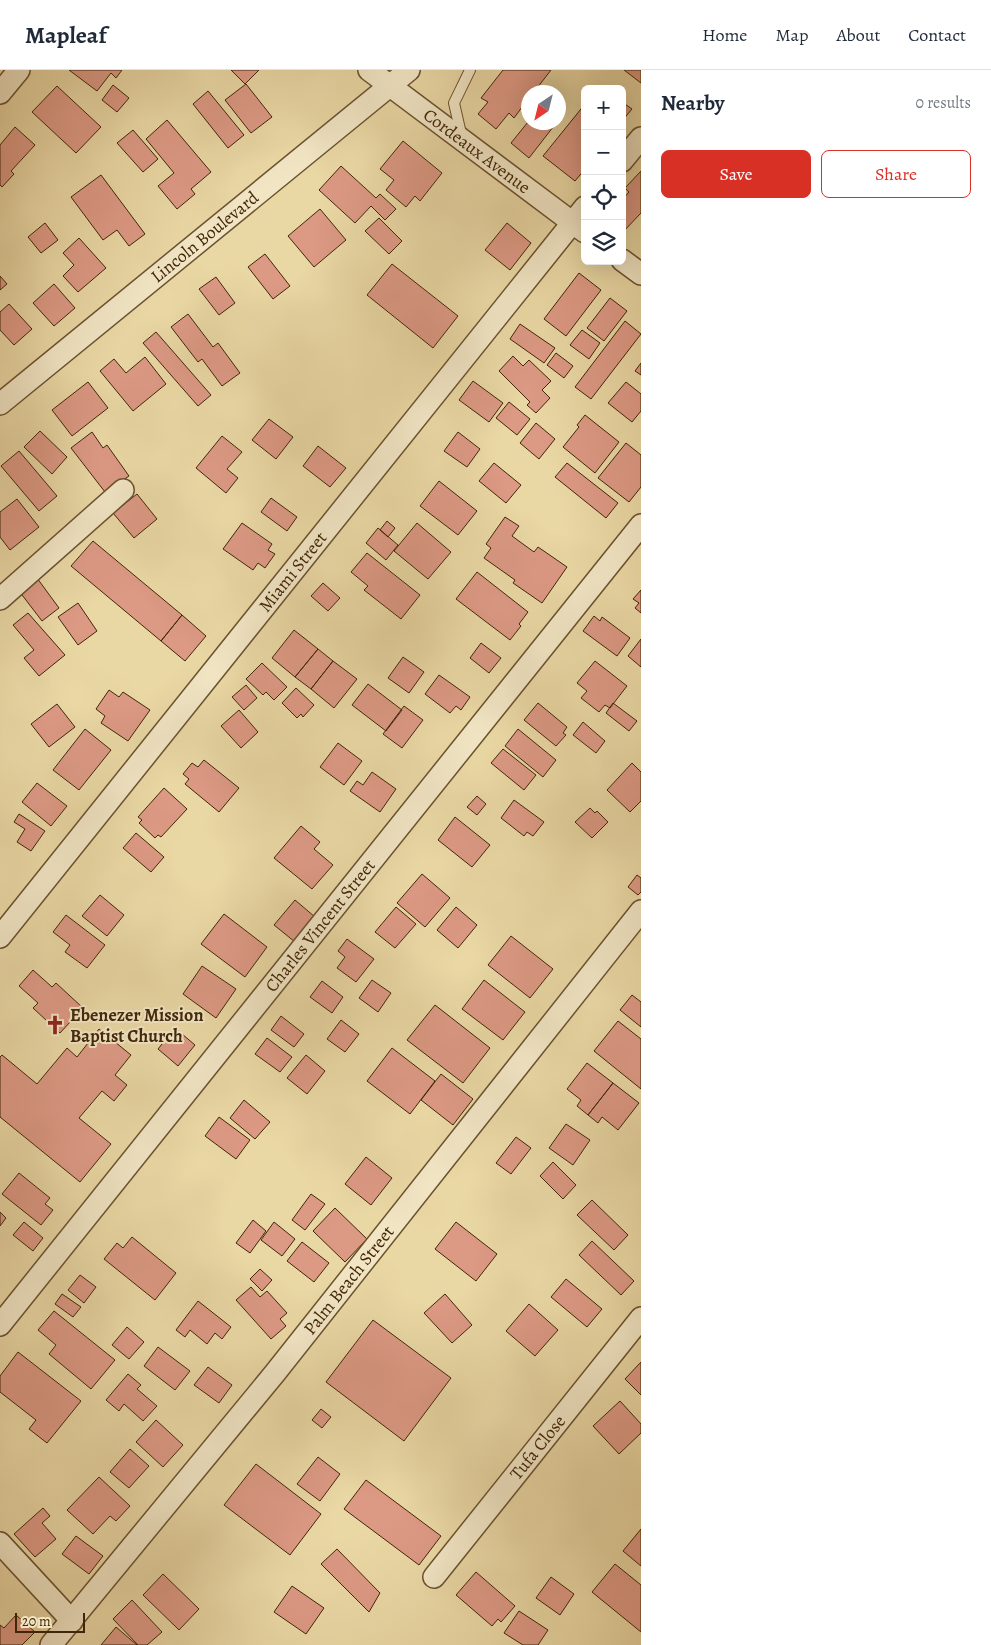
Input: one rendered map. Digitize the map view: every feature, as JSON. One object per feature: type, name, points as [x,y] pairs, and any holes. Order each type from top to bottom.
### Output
[{"type":"street","points":[[0,93],[19,70]]},
{"type":"street","name":"Cordeaux Avenue","points":[[369,70],[462,139],[580,220]]},
{"type":"street","name":"Lincoln Boulevard","points":[[0,404],[409,70]]},
{"type":"street","points":[[626,156],[641,138]]},
{"type":"street","name":"Miami Street","points":[[0,937],[580,220]]},
{"type":"street","points":[[626,263],[641,274]]},
{"type":"street","points":[[0,599],[123,490]]},
{"type":"street","name":"Charles Vincent Street","points":[[0,1325],[641,525]]},
{"type":"street","name":"Palm Beach Street","points":[[51,1645],[275,1373],[641,911]]},
{"type":"street","name":"Tufa Close","points":[[434,1576],[641,1318]]},
{"type":"street","points":[[0,1543],[72,1621]]},
{"type":"lane","points":[[462,139],[454,103],[470,70]]},
{"type":"building","points":[[69,70],[122,70],[116,78],[111,73],[97,91]]},
{"type":"building","points":[[231,70],[259,70],[245,84]]},
{"type":"building","points":[[503,70],[551,70],[539,85],[521,85],[521,108],[514,118],[509,113],[496,129],[478,114],[488,102],[481,98]]},
{"type":"building","points":[[624,70],[641,70],[641,83]]},
{"type":"building","points":[[246,84],[272,117],[251,133],[225,100]]},
{"type":"building","points":[[113,85],[129,98],[117,112],[102,100]]},
{"type":"building","points":[[57,86],[101,127],[76,153],[32,112]]},
{"type":"building","points":[[208,91],[244,135],[228,148],[193,104]]},
{"type":"building","points":[[626,105],[632,109],[626,116]]},
{"type":"building","points":[[581,109],[581,174],[575,181],[543,156],[566,130]]},
{"type":"building","points":[[167,120],[211,172],[191,189],[195,194],[177,209],[158,186],[174,173],[146,139]]},
{"type":"building","points":[[15,127],[35,145],[11,171],[14,174],[2,187],[0,185],[0,145]]},
{"type":"building","points":[[133,130],[158,159],[143,172],[117,143]]},
{"type":"building","points":[[522,130],[551,130],[529,158],[511,143]]},
{"type":"building","points":[[403,141],[442,173],[420,201],[415,196],[406,207],[386,190],[394,180],[380,169]]},
{"type":"building","points":[[341,166],[376,198],[380,194],[396,209],[385,220],[371,206],[355,223],[319,190]]},
{"type":"building","points":[[641,171],[641,213],[626,229],[626,195],[629,192],[626,187]]},
{"type":"building","points":[[101,175],[145,234],[129,246],[117,230],[103,240],[71,197]]},
{"type":"building","points":[[320,209],[346,240],[314,267],[288,236]]},
{"type":"building","points":[[379,218],[402,241],[389,254],[365,231]]},
{"type":"building","points":[[45,223],[58,240],[41,253],[28,237]]},
{"type":"building","points":[[507,223],[531,243],[510,270],[485,250]]},
{"type":"building","points":[[79,238],[106,268],[78,292],[63,276],[74,265],[63,253]]},
{"type":"building","points":[[265,254],[290,286],[273,299],[248,267]]},
{"type":"building","points":[[392,264],[458,316],[433,348],[367,295]]},
{"type":"building","points":[[579,273],[601,290],[566,336],[544,319]]},
{"type":"building","points":[[0,276],[7,284],[0,290]]},
{"type":"building","points":[[216,277],[235,303],[219,315],[199,289]]},
{"type":"building","points":[[54,284],[75,308],[54,326],[33,303]]},
{"type":"building","points":[[610,298],[627,311],[604,341],[587,328]]},
{"type":"building","points":[[9,304],[32,329],[14,345],[0,330],[0,312]]},
{"type":"building","points":[[188,314],[213,347],[218,343],[240,373],[222,386],[202,359],[198,362],[171,327]]},
{"type":"building","points":[[625,321],[641,334],[591,399],[575,387]]},
{"type":"building","points":[[520,324],[555,348],[544,363],[510,339]]},
{"type":"building","points":[[582,330],[600,343],[589,359],[570,345]]},
{"type":"building","points":[[156,332],[211,395],[198,406],[143,343]]},
{"type":"building","points":[[556,353],[573,366],[564,378],[547,365]]},
{"type":"building","points":[[513,356],[523,366],[529,360],[551,381],[542,390],[550,398],[536,413],[527,405],[530,402],[499,371]]},
{"type":"building","points":[[145,357],[166,384],[133,411],[100,371],[114,359],[126,373]]},
{"type":"building","points":[[641,363],[641,375],[635,371]]},
{"type":"building","points":[[473,381],[503,403],[489,422],[459,400]]},
{"type":"building","points":[[88,382],[108,408],[72,436],[52,410]]},
{"type":"building","points":[[626,382],[641,394],[641,411],[632,422],[608,403]]},
{"type":"building","points":[[509,402],[530,419],[517,435],[496,418]]},
{"type":"building","points":[[585,415],[619,442],[595,473],[563,447],[579,427],[577,425]]},
{"type":"building","points":[[269,419],[293,437],[276,459],[252,440]]},
{"type":"building","points":[[536,423],[555,439],[539,459],[520,443]]},
{"type":"building","points":[[40,431],[67,457],[52,474],[24,447]]},
{"type":"building","points":[[92,432],[103,448],[107,445],[129,476],[105,492],[71,448]]},
{"type":"building","points":[[458,432],[480,449],[467,467],[444,451]]},
{"type":"building","points":[[222,436],[242,452],[227,469],[238,478],[226,493],[196,468]]},
{"type":"building","points":[[626,443],[641,455],[641,487],[629,502],[598,478]]},
{"type":"building","points":[[318,446],[346,468],[330,487],[303,466]]},
{"type":"building","points":[[19,451],[57,496],[39,511],[1,466]]},
{"type":"building","points":[[494,463],[521,485],[506,503],[479,481]]},
{"type":"building","points":[[567,463],[618,503],[606,518],[555,477]]},
{"type":"building","points":[[439,481],[477,511],[458,535],[420,506]]},
{"type":"building","points":[[137,494],[157,519],[134,538],[113,513]]},
{"type":"building","points":[[271,498],[297,517],[287,531],[261,512]]},
{"type":"building","points":[[17,499],[39,527],[10,550],[0,537],[0,512]]},
{"type":"building","points":[[505,517],[519,526],[512,536],[534,552],[538,547],[567,567],[542,603],[513,583],[515,580],[484,558],[491,548],[486,544]]},
{"type":"building","points":[[387,521],[395,528],[388,537],[380,530]]},
{"type":"building","points":[[242,523],[272,544],[268,550],[275,554],[265,568],[258,563],[253,570],[223,549]]},
{"type":"building","points":[[417,523],[451,552],[428,579],[394,551]]},
{"type":"building","points":[[378,528],[398,545],[386,560],[366,543]]},
{"type":"building","points":[[93,541],[182,615],[161,641],[71,566]]},
{"type":"building","points":[[367,553],[420,595],[401,619],[364,590],[368,586],[351,572]]},
{"type":"building","points":[[477,572],[528,612],[519,624],[521,626],[510,640],[456,599]]},
{"type":"building","points":[[37,578],[59,608],[42,621],[19,591]]},
{"type":"building","points":[[323,583],[340,598],[328,611],[311,596]]},
{"type":"building","points":[[641,590],[641,613],[635,608],[639,603],[633,599]]},
{"type":"building","points":[[78,603],[97,631],[78,645],[58,617]]},
{"type":"building","points":[[28,613],[65,655],[39,676],[24,658],[34,650],[13,625]]},
{"type":"building","points":[[182,615],[206,636],[185,661],[161,641]]},
{"type":"building","points":[[594,616],[600,621],[602,617],[630,638],[617,656],[583,631]]},
{"type":"building","points":[[294,630],[318,649],[295,677],[272,658]]},
{"type":"building","points":[[641,639],[641,667],[628,656]]},
{"type":"building","points":[[481,643],[501,658],[489,673],[470,658]]},
{"type":"building","points":[[318,649],[333,661],[311,689],[295,677]]},
{"type":"building","points":[[403,657],[424,672],[409,693],[388,678]]},
{"type":"building","points":[[333,661],[357,679],[334,708],[311,689]]},
{"type":"building","points":[[595,661],[627,686],[610,708],[605,705],[599,712],[581,698],[587,691],[577,683]]},
{"type":"building","points":[[262,663],[287,687],[274,700],[266,692],[263,695],[246,679]]},
{"type":"building","points":[[439,675],[470,697],[461,710],[456,706],[450,713],[425,694]]},
{"type":"building","points":[[368,684],[402,710],[386,731],[352,705]]},
{"type":"building","points":[[246,685],[257,698],[244,710],[232,697]]},
{"type":"building","points":[[296,688],[314,705],[303,717],[301,714],[297,718],[282,703]]},
{"type":"building","points":[[109,690],[119,697],[123,692],[150,710],[128,741],[101,723],[105,716],[96,709]]},
{"type":"building","points":[[538,703],[567,727],[563,733],[566,735],[556,746],[524,720]]},
{"type":"building","points":[[613,703],[637,721],[629,731],[606,713]]},
{"type":"building","points":[[57,704],[75,727],[49,747],[31,724]]},
{"type":"building","points":[[404,706],[423,720],[402,748],[383,734]]},
{"type":"building","points":[[239,710],[258,732],[241,748],[221,726]]},
{"type":"building","points":[[583,722],[605,741],[596,753],[573,735]]},
{"type":"building","points":[[85,729],[111,750],[79,790],[53,770]]},
{"type":"building","points":[[518,729],[556,760],[543,777],[505,746]]},
{"type":"building","points":[[338,743],[362,761],[344,785],[320,767]]},
{"type":"building","points":[[503,749],[536,775],[524,790],[491,763]]},
{"type":"building","points":[[204,760],[239,788],[219,812],[185,784],[189,779],[183,774],[192,763],[198,767]]},
{"type":"building","points":[[632,763],[641,772],[641,801],[630,812],[607,790]]},
{"type":"building","points":[[372,772],[396,789],[380,812],[350,791],[357,781],[363,785]]},
{"type":"building","points":[[37,783],[67,806],[51,826],[22,802]]},
{"type":"building","points":[[164,788],[187,809],[161,837],[158,835],[155,838],[139,823],[142,820],[138,817]]},
{"type":"building","points":[[477,796],[486,804],[477,815],[467,807]]},
{"type":"building","points":[[514,800],[544,822],[533,836],[527,832],[524,836],[501,818]]},
{"type":"building","points":[[590,808],[595,813],[597,811],[608,822],[592,838],[575,822]]},
{"type":"building","points":[[19,814],[45,831],[31,851],[17,842],[25,829],[14,822]]},
{"type":"building","points":[[455,817],[490,845],[472,867],[438,840]]},
{"type":"building","points":[[301,826],[320,842],[314,849],[333,865],[312,889],[274,858]]},
{"type":"building","points":[[136,833],[164,857],[151,872],[123,848]]},
{"type":"building","points":[[422,874],[450,898],[425,927],[397,903]]},
{"type":"building","points":[[637,875],[641,878],[641,892],[638,895],[628,887]]},
{"type":"building","points":[[100,895],[124,915],[107,936],[82,916]]},
{"type":"building","points":[[295,900],[315,917],[295,942],[274,925]]},
{"type":"building","points":[[396,907],[416,924],[395,948],[375,932]]},
{"type":"building","points":[[456,907],[477,925],[458,948],[437,930]]},
{"type":"building","points":[[224,914],[267,947],[245,977],[201,944]]},
{"type":"building","points":[[66,915],[105,945],[87,968],[65,952],[70,945],[53,932]]},
{"type":"building","points":[[511,936],[553,969],[530,998],[488,965]]},
{"type":"building","points":[[347,939],[374,959],[356,982],[337,968],[345,957],[338,951]]},
{"type":"building","points":[[202,966],[236,989],[216,1018],[183,994]]},
{"type":"building","points":[[33,970],[52,987],[56,983],[83,1008],[60,1033],[33,1008],[38,1003],[19,986]]},
{"type":"building","points":[[372,980],[391,993],[378,1012],[359,998]]},
{"type":"building","points":[[484,980],[525,1012],[503,1040],[462,1009]]},
{"type":"building","points":[[322,981],[343,997],[332,1013],[310,997]]},
{"type":"building","points":[[632,995],[641,1002],[641,1027],[620,1010]]},
{"type":"building","points":[[435,1005],[490,1048],[463,1083],[407,1040]]},
{"type":"building","points":[[281,1016],[304,1034],[294,1047],[271,1030]]},
{"type":"building","points":[[341,1020],[359,1034],[345,1052],[327,1039]]},
{"type":"building","points":[[618,1021],[641,1039],[641,1089],[594,1051]]},
{"type":"building","points":[[175,1028],[195,1045],[178,1066],[158,1049]]},
{"type":"building","points":[[99,1029],[131,1055],[115,1075],[127,1085],[114,1101],[102,1091],[79,1118],[111,1144],[80,1182],[0,1117],[0,1057],[2,1055],[37,1084],[67,1048],[77,1057]]},
{"type":"building","points":[[267,1038],[292,1057],[280,1072],[255,1054]]},
{"type":"building","points":[[392,1048],[435,1081],[410,1114],[367,1081]]},
{"type":"building","points":[[306,1055],[325,1071],[307,1094],[287,1078]]},
{"type":"building","points":[[587,1063],[613,1083],[588,1115],[577,1106],[581,1100],[567,1089]]},
{"type":"building","points":[[441,1074],[473,1099],[453,1125],[421,1100]]},
{"type":"building","points":[[613,1083],[639,1103],[618,1130],[602,1117],[598,1123],[588,1115]]},
{"type":"building","points":[[244,1100],[270,1122],[255,1139],[230,1118]]},
{"type":"building","points":[[219,1117],[250,1140],[236,1159],[205,1136]]},
{"type":"building","points":[[566,1124],[590,1140],[573,1165],[549,1148]]},
{"type":"building","points":[[516,1137],[531,1148],[511,1174],[496,1163]]},
{"type":"building","points":[[366,1157],[392,1178],[371,1205],[345,1184]]},
{"type":"building","points":[[553,1162],[576,1185],[563,1199],[540,1176]]},
{"type":"building","points":[[19,1173],[50,1198],[45,1204],[53,1210],[41,1225],[2,1194]]},
{"type":"building","points":[[311,1194],[325,1204],[305,1230],[292,1220]]},
{"type":"building","points":[[592,1200],[628,1235],[614,1250],[577,1215]]},
{"type":"building","points":[[335,1208],[367,1239],[345,1262],[313,1231]]},
{"type":"building","points":[[0,1212],[6,1218],[0,1226]]},
{"type":"building","points":[[253,1220],[266,1231],[250,1253],[236,1243]]},
{"type":"building","points":[[24,1222],[43,1238],[33,1251],[13,1235]]},
{"type":"building","points":[[274,1222],[295,1239],[282,1256],[261,1240]]},
{"type":"building","points":[[456,1222],[497,1254],[476,1281],[435,1249]]},
{"type":"building","points":[[132,1237],[176,1273],[155,1300],[104,1259],[117,1243],[123,1248]]},
{"type":"building","points":[[592,1241],[634,1281],[621,1295],[579,1255]]},
{"type":"building","points":[[302,1242],[329,1263],[314,1282],[287,1261]]},
{"type":"building","points":[[260,1269],[272,1280],[262,1291],[250,1279]]},
{"type":"building","points":[[80,1275],[96,1287],[84,1303],[68,1290]]},
{"type":"building","points":[[566,1279],[602,1309],[587,1327],[551,1297]]},
{"type":"building","points":[[251,1287],[260,1297],[267,1291],[287,1313],[280,1319],[286,1326],[271,1339],[236,1300]]},
{"type":"building","points":[[62,1294],[81,1307],[73,1317],[55,1304]]},
{"type":"building","points":[[445,1294],[472,1325],[452,1343],[424,1313]]},
{"type":"building","points":[[198,1301],[231,1327],[222,1339],[215,1333],[207,1344],[190,1330],[185,1337],[176,1330]]},
{"type":"building","points":[[529,1304],[558,1330],[535,1356],[506,1331]]},
{"type":"building","points":[[54,1311],[115,1360],[91,1389],[49,1354],[56,1345],[38,1330]]},
{"type":"building","points":[[373,1320],[451,1378],[404,1441],[326,1382]]},
{"type":"building","points":[[127,1327],[144,1342],[129,1359],[112,1345]]},
{"type":"building","points":[[158,1347],[190,1371],[175,1390],[144,1366]]},
{"type":"building","points":[[18,1352],[81,1401],[47,1443],[29,1429],[36,1420],[0,1392],[0,1376]]},
{"type":"building","points":[[641,1362],[641,1395],[625,1379]]},
{"type":"building","points":[[208,1367],[232,1385],[219,1403],[194,1385]]},
{"type":"building","points":[[128,1374],[141,1385],[137,1389],[157,1406],[143,1421],[124,1404],[119,1411],[106,1400]]},
{"type":"building","points":[[620,1401],[641,1424],[641,1433],[619,1454],[593,1426]]},
{"type":"building","points":[[321,1409],[331,1417],[322,1428],[312,1420]]},
{"type":"building","points":[[156,1420],[183,1445],[163,1467],[136,1442]]},
{"type":"building","points":[[130,1449],[149,1466],[129,1488],[110,1472]]},
{"type":"building","points":[[318,1457],[340,1474],[320,1501],[297,1484]]},
{"type":"building","points":[[256,1464],[321,1514],[290,1555],[224,1505]]},
{"type":"building","points":[[99,1477],[130,1506],[116,1521],[110,1516],[93,1534],[67,1510]]},
{"type":"building","points":[[366,1480],[441,1536],[419,1565],[344,1509]]},
{"type":"building","points":[[43,1508],[50,1516],[42,1523],[56,1539],[35,1557],[14,1534]]},
{"type":"building","points":[[641,1529],[641,1566],[623,1551]]},
{"type":"building","points":[[76,1536],[103,1556],[89,1574],[62,1554]]},
{"type":"building","points":[[337,1549],[380,1593],[369,1612],[321,1564]]},
{"type":"building","points":[[615,1564],[641,1585],[641,1632],[592,1592]]},
{"type":"building","points":[[476,1572],[515,1606],[501,1622],[498,1619],[492,1626],[456,1595]]},
{"type":"building","points":[[163,1574],[199,1609],[179,1630],[143,1595]]},
{"type":"building","points":[[551,1577],[574,1594],[560,1615],[536,1598]]},
{"type":"building","points":[[292,1586],[324,1608],[306,1634],[274,1612]]},
{"type":"building","points":[[132,1600],[162,1632],[147,1645],[138,1645],[113,1619]]},
{"type":"building","points":[[519,1611],[548,1630],[538,1645],[523,1645],[504,1633]]},
{"type":"building","points":[[16,1615],[35,1632],[22,1645],[0,1645],[0,1625],[4,1628]]},
{"type":"building","points":[[116,1627],[137,1645],[101,1645]]},
{"type":"place","name":"Ebenezer Mission Baptist Church","points":[[55,1025]]}]
